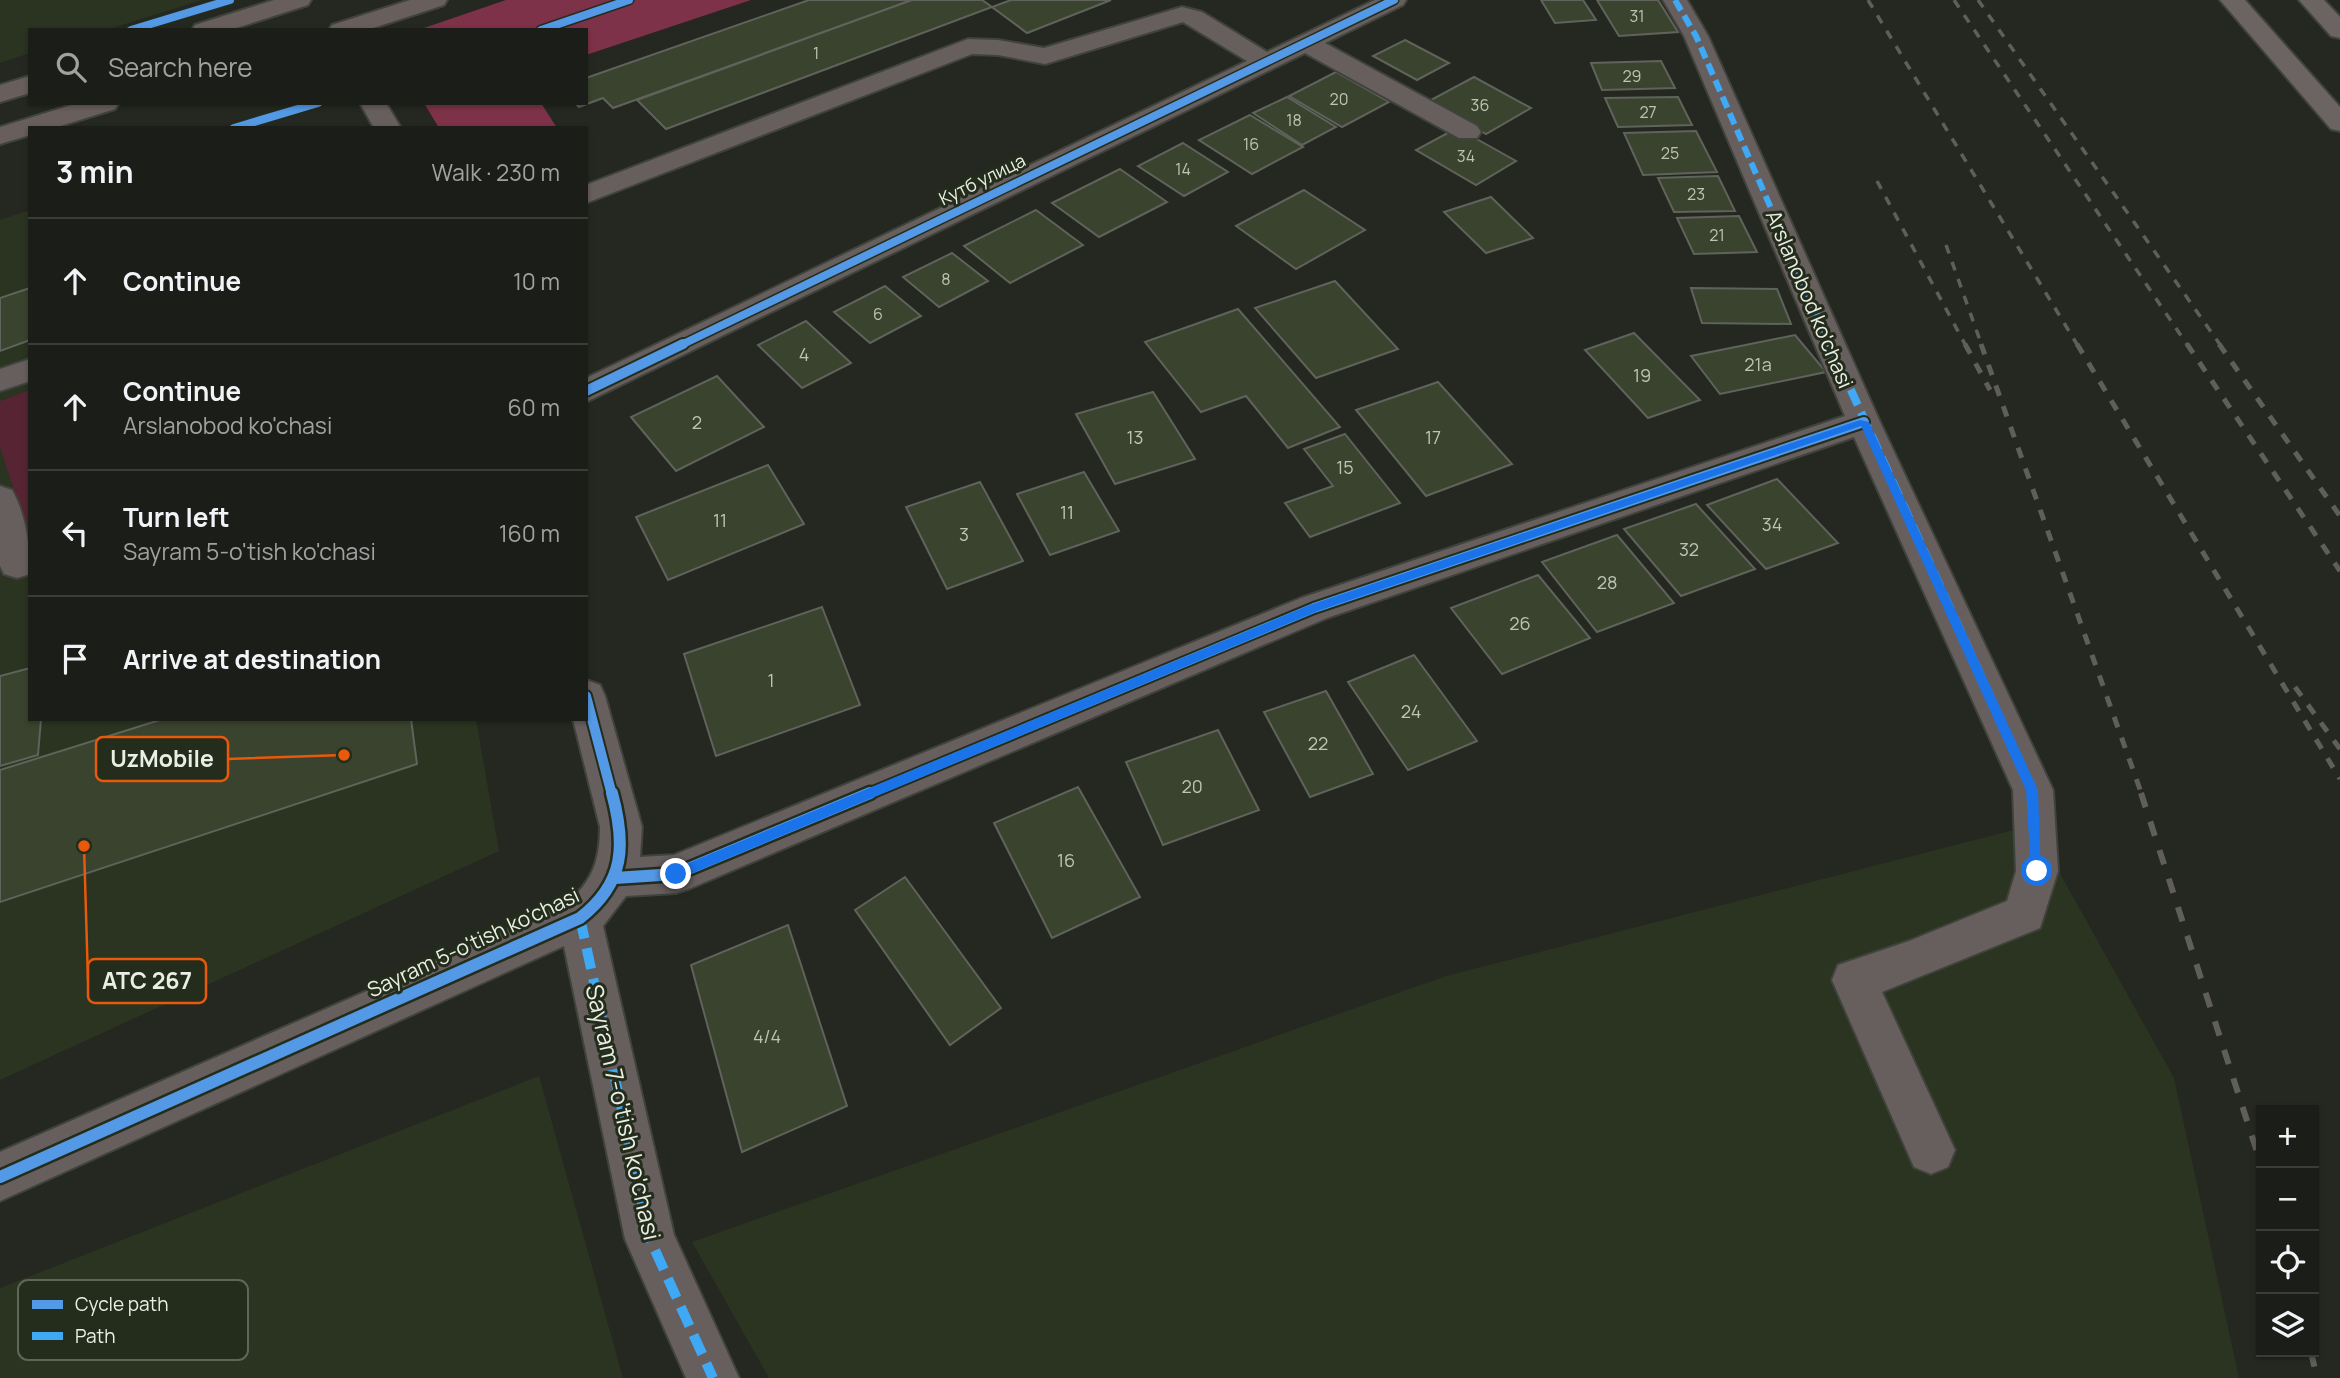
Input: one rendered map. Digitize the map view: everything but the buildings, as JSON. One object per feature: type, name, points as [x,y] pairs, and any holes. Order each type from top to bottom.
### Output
[{"type":"highway","points":[[2232,0],[2340,123]]},
{"type":"highway","points":[[2311,0],[2340,31]]},
{"type":"main road","points":[[210,28],[301,0],[322,28]]},
{"type":"main road","points":[[347,28],[435,0]]},
{"type":"main road","points":[[0,94],[28,85]]},
{"type":"main road","points":[[32,126],[100,105]]},
{"type":"main road","points":[[0,136],[28,127]]},
{"type":"street","name":"Кутб улица","points":[[588,390],[1304,41],[1394,0]]},
{"type":"street","name":"Arslanobod ko'chasi","points":[[1675,0],[1696,36],[1864,422],[2032,790],[2037,871],[2025,914],[1913,961],[1854,979],[1931,1150]]},
{"type":"street","points":[[588,194],[968,47],[998,45],[1027,55],[1045,56],[1182,14],[1193,17],[1264,61]]},
{"type":"street","points":[[1304,41],[1468,132]]},
{"type":"street","points":[[374,105],[387,126]]},
{"type":"street","points":[[0,380],[28,370]]},
{"type":"street","points":[[588,703],[621,827],[621,852],[615,878],[676,874],[1314,608],[1864,422]]},
{"type":"street","points":[[0,499],[16,565]]},
{"type":"street","name":"Sayram 5-o'tish ko'chasi","points":[[0,1177],[580,918],[601,900],[615,878]]},
{"type":"street","name":"Sayram 7-o'tish ko'chasi","points":[[580,918],[650,1239],[713,1378]]},
{"type":"shaded area","points":[[0,0],[202,0],[112,28],[28,28],[28,54],[0,63]]},
{"type":"shaded area","points":[[506,0],[751,0],[588,54],[588,28],[424,28]]},
{"type":"shaded area","points":[[425,105],[542,105],[556,126],[438,126]]},
{"type":"shaded area","points":[[28,211],[28,721],[476,721],[499,851],[0,1080],[0,220]]},
{"type":"shaded area","points":[[28,391],[28,532],[0,447],[0,401]]},
{"type":"shaded area","points":[[2033,825],[2174,1078],[2239,1378],[769,1378],[692,1242],[1446,976]]},
{"type":"shaded area","points":[[539,1076],[623,1378],[0,1378],[0,1288],[18,1281],[18,1360],[248,1360],[248,1280],[20,1280]]},
{"type":"railway","points":[[1868,0],[2078,346]]},
{"type":"railway","points":[[1954,0],[2188,346]]},
{"type":"railway","points":[[1978,0],[2221,346]]},
{"type":"railway","points":[[1877,181],[1966,346]]},
{"type":"railway","points":[[1946,245],[1982,346]]},
{"type":"railway","points":[[1965,344],[1990,390]]},
{"type":"railway","points":[[1981,344],[2142,795]]},
{"type":"railway","points":[[2077,344],[2340,779]]},
{"type":"railway","points":[[2187,344],[2340,571]]},
{"type":"railway","points":[[2219,344],[2340,516]]},
{"type":"railway","points":[[2295,687],[2340,749]]},
{"type":"railway","points":[[2141,793],[2256,1149]]},
{"type":"railway","points":[[2312,1357],[2317,1378]]},
{"type":"marked path","points":[[1675,0],[1696,36],[1864,422],[2033,790]]},
{"type":"marked path","points":[[580,918],[650,1239],[713,1378]]},
{"type":"cycle path","points":[[138,28],[230,0]]},
{"type":"cycle path","points":[[547,28],[629,0]]},
{"type":"cycle path","points":[[588,390],[1394,0]]},
{"type":"cycle path","points":[[241,126],[311,105]]},
{"type":"cycle path","points":[[615,878],[676,874],[1314,608],[1864,422]]},
{"type":"cycle path","points":[[0,1177],[580,918],[608,890],[617,867],[621,841],[621,827],[588,703]]},
{"type":"place","name":"UzMobile","points":[[344,755]]},
{"type":"place","name":"АТС 267","points":[[84,846]]},
{"type":"route","points":[[676,874],[1314,608],[1864,422],[2032,790],[2037,871]]}]
